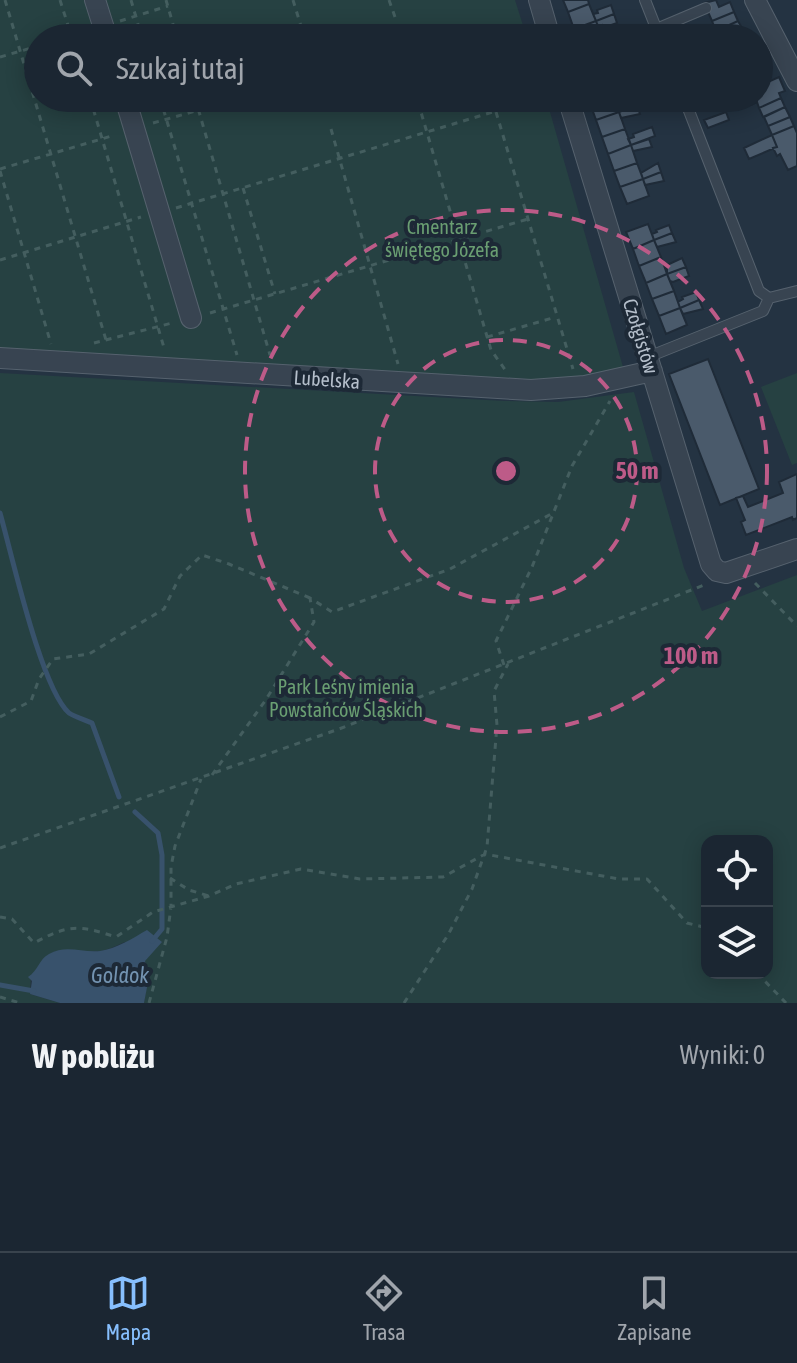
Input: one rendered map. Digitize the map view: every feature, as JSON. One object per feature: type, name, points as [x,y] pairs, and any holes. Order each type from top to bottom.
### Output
[{"type":"street","points":[[95,0],[102,24]]},
{"type":"street","points":[[539,0],[546,24]]},
{"type":"street","points":[[755,0],[767,24]]},
{"type":"street","points":[[773,35],[797,81]]},
{"type":"street","points":[[129,112],[191,318]]},
{"type":"street","name":"Czołgistów","points":[[572,112],[705,549],[717,571]]},
{"type":"street","name":"Lubelska","points":[[0,358],[490,389],[558,389],[623,379],[650,364]]},
{"type":"street","points":[[717,571],[741,570],[797,549]]},
{"type":"lane","points":[[645,0],[654,24]]},
{"type":"lane","points":[[676,24],[706,8]]},
{"type":"lane","points":[[689,112],[759,291],[769,298],[797,291]]},
{"type":"lane","points":[[650,364],[763,311],[769,298]]},
{"type":"path","points":[[5,0],[24,64]]},
{"type":"path","points":[[60,0],[68,24]]},
{"type":"path","points":[[131,0],[138,24]]},
{"type":"path","points":[[166,0],[173,24]]},
{"type":"path","points":[[293,0],[300,24]]},
{"type":"path","points":[[389,0],[395,17]]},
{"type":"path","points":[[120,24],[168,6]]},
{"type":"path","points":[[0,57],[24,50]]},
{"type":"path","points":[[39,112],[106,342]]},
{"type":"path","points":[[95,112],[167,358]]},
{"type":"path","points":[[165,112],[237,352],[236,361]]},
{"type":"path","points":[[52,349],[0,170],[192,112]]},
{"type":"path","points":[[200,112],[270,353],[270,362]]},
{"type":"path","points":[[421,112],[491,350],[507,373],[492,372]]},
{"type":"path","points":[[0,260],[496,112],[574,374]]},
{"type":"path","points":[[331,129],[398,358],[398,368]]},
{"type":"path","points":[[243,188],[275,294]]},
{"type":"path","points":[[92,343],[106,342],[224,309],[528,219]]},
{"type":"path","points":[[487,337],[557,317]]},
{"type":"path","points":[[504,665],[496,641],[532,567],[572,466],[623,379]]},
{"type":"path","points":[[0,717],[31,701],[39,679],[53,659],[89,654],[164,609],[180,576],[202,555],[310,598],[332,612],[450,569],[553,513]]},
{"type":"path","points":[[741,570],[797,626]]},
{"type":"path","points":[[0,848],[201,779],[504,665],[708,583],[717,571]]},
{"type":"path","points":[[212,775],[265,701],[314,622],[310,598]]},
{"type":"path","points":[[404,1003],[448,935],[472,889],[485,854],[497,725],[494,691],[509,663]]},
{"type":"path","points":[[149,1003],[167,937],[175,846],[201,779]]},
{"type":"path","points":[[0,917],[12,919],[34,943],[60,929],[87,928],[116,937],[153,912],[209,896],[236,884],[301,869],[360,879],[443,877],[485,854],[619,879],[647,879],[687,923],[701,926]]},
{"type":"path","points":[[170,878],[189,890],[209,896]]},
{"type":"path","points":[[763,979],[786,1003]]},
{"type":"path","points":[[0,997],[20,1003]]},
{"type":"green space","name":"Cmentarz świętego Józefa","points":[[0,0],[515,0],[523,24],[24,24],[24,112],[550,112],[623,367],[617,374],[550,380],[0,354]]},
{"type":"green space","name":"Park Leśny imienia Powstańców Śląskich","points":[[0,373],[505,401],[558,402],[634,392],[684,568],[702,611],[797,575],[797,1003],[144,1003],[146,968],[125,942],[101,951],[64,950],[49,955],[31,975],[30,994],[60,1003],[0,1003]]},
{"type":"green space","points":[[797,373],[797,463],[792,465],[761,387]]},
{"type":"water","name":"Goldok","points":[[147,930],[162,942],[145,961],[149,977],[144,1003],[60,1003],[30,994],[32,981],[28,977],[49,954],[62,950],[106,950]]},
{"type":"building","points":[[563,0],[588,0],[589,4],[568,12]]},
{"type":"building","points":[[716,0],[719,7],[730,2],[734,12],[712,21],[704,3]]},
{"type":"building","points":[[589,4],[596,21],[572,24],[568,12]]},
{"type":"building","points":[[611,5],[614,14],[596,21],[593,14]]},
{"type":"building","points":[[734,12],[738,21],[713,24],[712,21]]},
{"type":"building","points":[[614,14],[617,23],[597,24],[596,21]]},
{"type":"building","points":[[779,77],[785,91],[779,93],[781,98],[773,102],[773,80]]},
{"type":"building","points":[[781,98],[785,107],[763,117],[761,112],[773,112],[773,102]]},
{"type":"building","points":[[785,107],[790,117],[768,126],[764,117]]},
{"type":"building","points":[[593,112],[619,112],[596,120]]},
{"type":"building","points":[[619,112],[640,114],[621,118]]},
{"type":"building","points":[[619,112],[625,129],[602,137],[596,120]]},
{"type":"building","points":[[726,112],[729,120],[708,128],[704,120]]},
{"type":"building","points":[[790,117],[794,126],[772,135],[768,126]]},
{"type":"building","points":[[794,126],[797,133],[797,166],[788,170],[780,154],[777,156],[773,148],[777,147],[772,135]]},
{"type":"building","points":[[652,127],[655,136],[631,145],[628,139],[634,137],[633,134]]},
{"type":"building","points":[[625,129],[631,145],[608,154],[602,137]]},
{"type":"building","points":[[772,135],[777,147],[749,159],[744,148]]},
{"type":"building","points":[[649,139],[652,147],[633,151],[631,145]]},
{"type":"building","points":[[631,145],[637,163],[614,171],[608,154]]},
{"type":"building","points":[[637,163],[643,179],[620,187],[614,171]]},
{"type":"building","points":[[658,163],[661,172],[643,179],[641,173]]},
{"type":"building","points":[[661,172],[664,181],[645,185],[643,179]]},
{"type":"building","points":[[643,179],[649,196],[627,204],[620,187]]},
{"type":"building","points":[[648,224],[654,240],[633,249],[626,232]]},
{"type":"building","points":[[669,225],[672,233],[654,240],[652,234],[656,230]]},
{"type":"building","points":[[672,233],[676,242],[657,247],[654,240]]},
{"type":"building","points":[[654,240],[661,257],[639,266],[633,249]]},
{"type":"building","points":[[661,257],[667,274],[646,283],[639,266]]},
{"type":"building","points":[[682,258],[686,267],[667,274],[667,265]]},
{"type":"building","points":[[686,267],[689,276],[670,281],[667,274]]},
{"type":"building","points":[[667,274],[674,291],[652,299],[646,283]]},
{"type":"building","points":[[674,291],[680,308],[659,316],[652,299]]},
{"type":"building","points":[[696,292],[699,300],[680,308],[678,302],[682,297]]},
{"type":"building","points":[[699,300],[703,309],[683,314],[680,308]]},
{"type":"building","points":[[680,308],[687,325],[666,334],[659,316]]},
{"type":"building","points":[[708,359],[759,489],[720,505],[669,374]]},
{"type":"building","points":[[797,474],[797,518],[793,520],[792,517],[746,535],[741,522],[745,520],[736,498],[743,496],[748,507],[783,493],[779,482]]},
{"type":"waterway","points":[[0,513],[28,619],[48,677],[58,699],[69,713],[92,723],[119,797]]},
{"type":"waterway","points":[[135,812],[158,833],[162,855],[162,929],[152,941]]},
{"type":"waterway","points":[[0,985],[34,991]]}]
